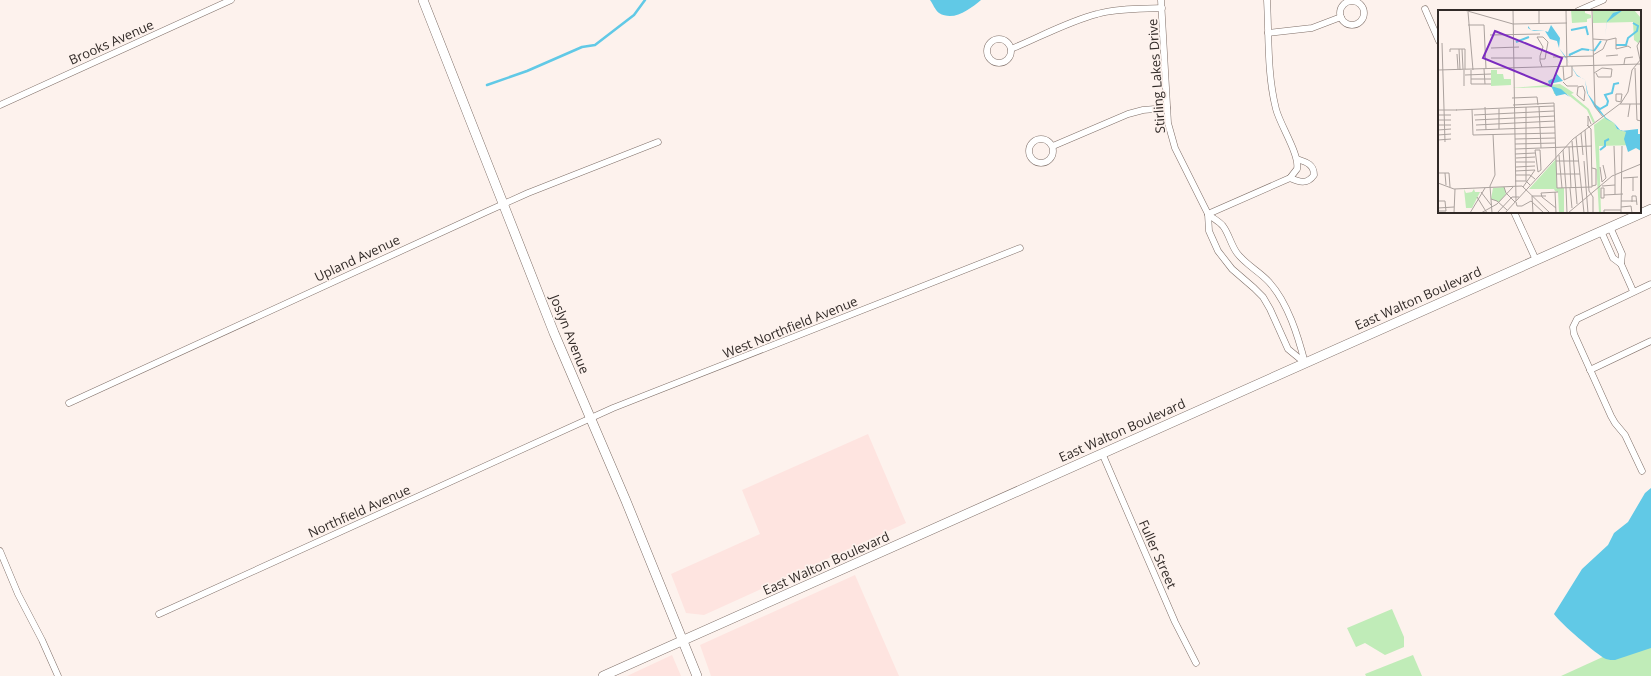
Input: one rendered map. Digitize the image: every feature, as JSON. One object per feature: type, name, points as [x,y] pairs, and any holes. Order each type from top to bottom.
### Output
[{"type":"main road","name":"Joslyn Avenue","points":[[423,0],[557,339],[626,501],[697,676]]},
{"type":"main road","name":"East Walton Boulevard","points":[[603,676],[1651,209]]},
{"type":"street","name":"Brooks Avenue","points":[[0,105],[232,0]]},
{"type":"street","name":"Stirling Lakes Drive","points":[[1161,0],[1167,108],[1169,127],[1175,148],[1208,214],[1222,226],[1237,253],[1270,283],[1283,304],[1300,344],[1305,363]]},
{"type":"street","points":[[1208,214],[1290,178],[1297,169],[1297,159],[1276,110],[1271,80],[1267,0]]},
{"type":"street","points":[[1580,10],[1603,0]]},
{"type":"street","points":[[1348,1],[1356,2],[1363,7],[1363,18],[1358,24],[1350,25],[1343,21],[1341,17],[1340,10],[1348,1]]},
{"type":"street","points":[[1011,49],[1097,13],[1162,8]]},
{"type":"street","points":[[1425,9],[1438,39]]},
{"type":"street","points":[[1268,33],[1312,28],[1341,17]]},
{"type":"street","points":[[997,39],[1008,42],[1011,49],[1010,57],[1004,62],[996,63],[992,61],[988,55],[988,47],[997,39]]},
{"type":"street","points":[[1053,146],[1128,114],[1143,110],[1167,108]]},
{"type":"street","points":[[1040,139],[1047,140],[1053,146],[1053,154],[1049,161],[1045,163],[1037,163],[1029,154],[1032,143],[1040,139]]},
{"type":"street","name":"Upland Avenue","points":[[69,403],[504,204],[658,142]]},
{"type":"street","points":[[1290,178],[1304,182],[1308,181],[1314,176],[1312,166],[1297,159]]},
{"type":"street","points":[[1514,213],[1536,260]]},
{"type":"street","name":"Stirling Lakes Drive","points":[[1208,214],[1209,231],[1222,256],[1232,269],[1259,292],[1270,309],[1288,349],[1305,363]]},
{"type":"street","points":[[1610,227],[1622,254],[1621,264]]},
{"type":"street","points":[[1601,231],[1613,258],[1621,264],[1633,291]]},
{"type":"street","name":"West Northfield Avenue","points":[[568,428],[1020,248]]},
{"type":"street","points":[[1642,471],[1628,439],[1612,420],[1573,332],[1575,322],[1633,291],[1651,284]]},
{"type":"street","points":[[1270,309],[1283,304]]},
{"type":"street","points":[[1590,370],[1651,341]]},
{"type":"street","name":"Northfield Avenue","points":[[159,614],[568,428]]},
{"type":"street","name":"Fuller Street","points":[[1102,453],[1172,615],[1196,663]]},
{"type":"street","points":[[0,551],[18,594],[42,640],[58,676]]},
{"type":"shaded area","points":[[868,434],[906,523],[704,615],[686,613],[671,574],[760,534],[742,490]]},
{"type":"shaded area","points":[[855,575],[899,676],[711,676],[700,645]]},
{"type":"shaded area","points":[[672,655],[681,676],[627,676]]},
{"type":"green space","points":[[1392,609],[1404,637],[1404,647],[1385,655],[1365,643],[1356,647],[1347,628]]},
{"type":"green space","points":[[1651,635],[1651,676],[1561,676]]},
{"type":"green space","points":[[1413,655],[1422,676],[1366,676],[1365,674]]},
{"type":"water","points":[[930,0],[981,0],[962,13],[950,16],[939,13]]},
{"type":"water","points":[[1651,488],[1651,648],[1615,660],[1607,659],[1578,638],[1554,614],[1582,569],[1608,545],[1614,533],[1628,522],[1645,493]]},
{"type":"waterway","points":[[487,85],[527,71],[582,47],[595,45],[634,15],[645,0]]}]
